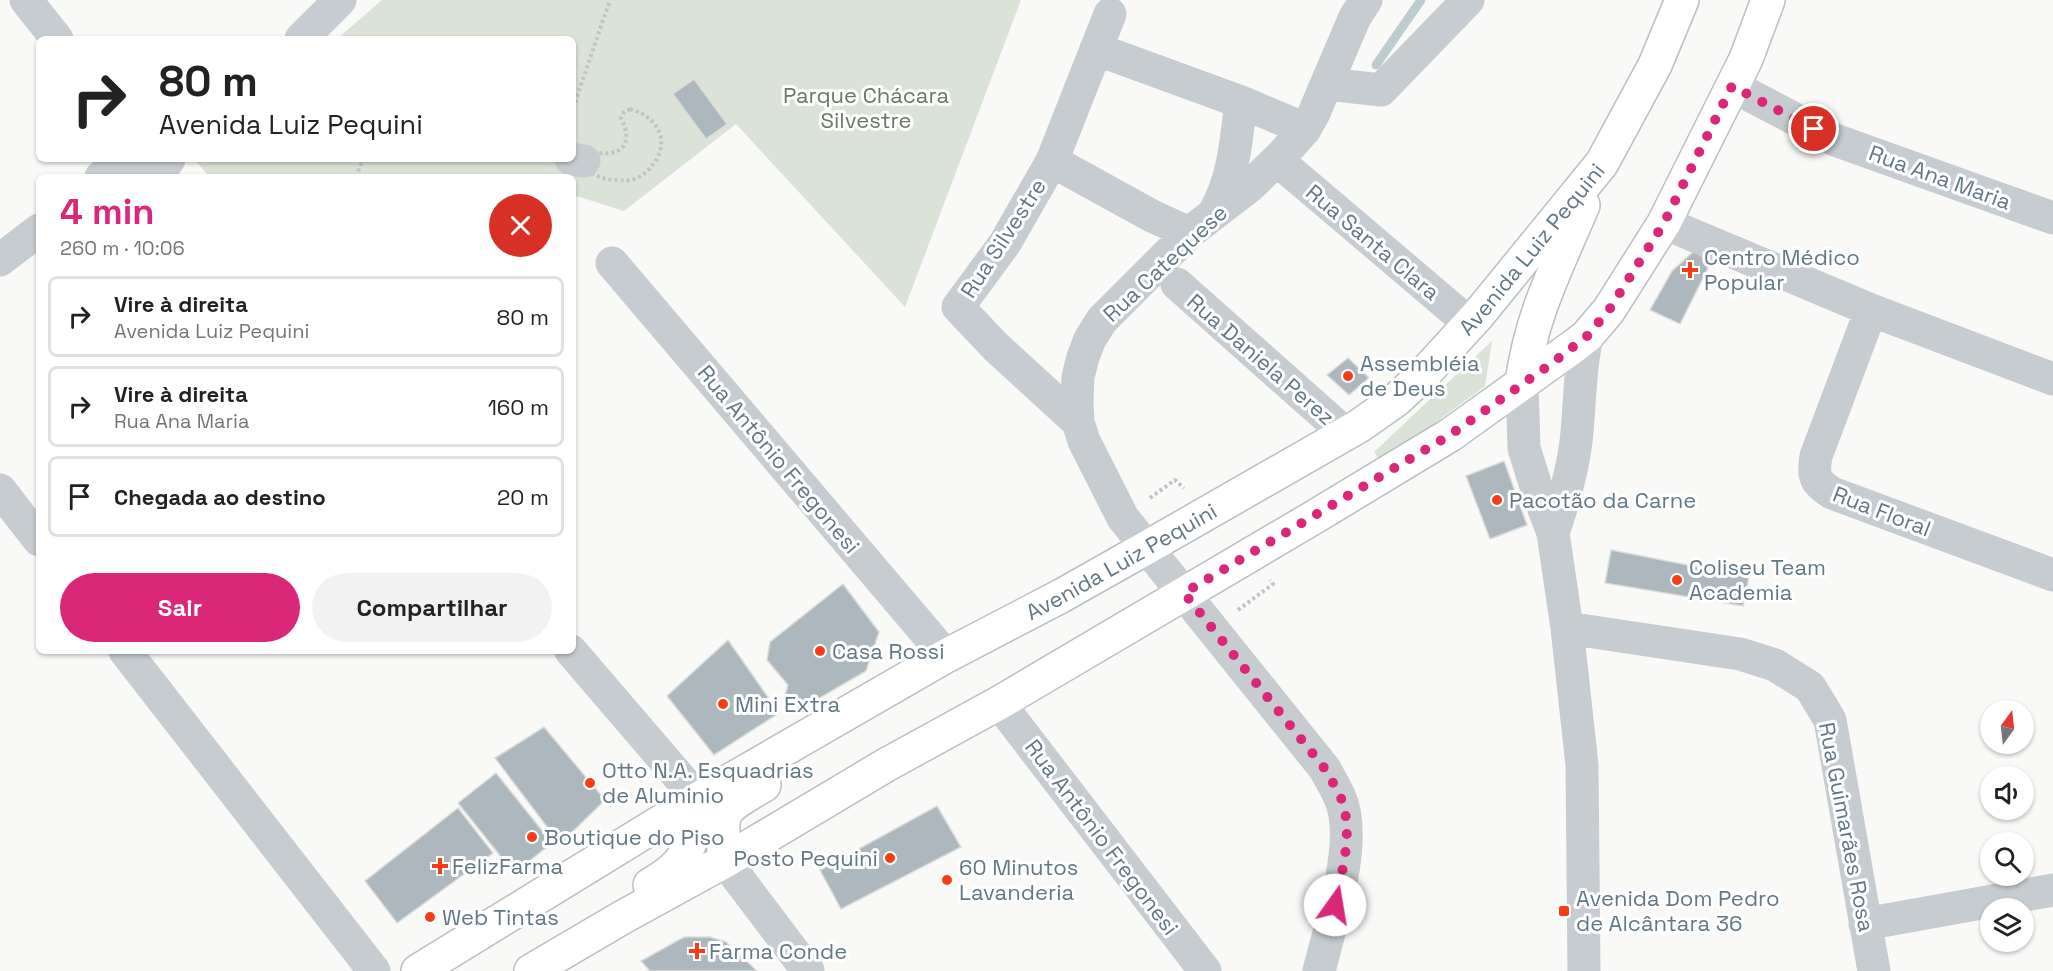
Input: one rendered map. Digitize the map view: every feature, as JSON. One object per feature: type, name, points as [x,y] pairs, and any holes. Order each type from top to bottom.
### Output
[{"type":"main road","name":"Avenida Luiz Pequini","points":[[418,971],[698,799],[946,656],[1061,596],[1346,434],[1396,400],[1424,374],[1470,324],[1602,163],[1655,65],[1682,0]]},
{"type":"main road","points":[[531,971],[725,861],[886,765],[999,703],[1450,435],[1587,336],[1609,310],[1664,223],[1746,58],[1768,0]]},
{"type":"main road","points":[[1522,383],[1526,354],[1542,299],[1602,163]]},
{"type":"main road","points":[[725,861],[723,814],[730,806],[922,693],[946,656]]},
{"type":"main road","points":[[526,971],[541,945],[676,868],[685,858],[690,844],[698,799]]},
{"type":"street","points":[[26,0],[55,36]]},
{"type":"street","points":[[304,36],[340,0]]},
{"type":"street","name":"Rua Catequese","points":[[1319,971],[1345,861],[1347,826],[1341,799],[1325,769],[1123,518],[1084,441],[1078,422],[1078,377],[1090,339],[1102,320],[1117,303],[1201,225],[1278,160],[1305,129],[1355,17],[1366,0]]},
{"type":"street","points":[[1327,84],[1381,90],[1468,0]]},
{"type":"street","name":"Rua Silvestre","points":[[1078,422],[957,307],[1005,243],[1052,161],[1110,14]]},
{"type":"street","points":[[1096,49],[1240,102],[1305,129]]},
{"type":"street","name":"Rua Ana Maria","points":[[1732,86],[1834,140],[2053,218]]},
{"type":"street","points":[[1052,161],[1152,216],[1201,225],[1224,196],[1233,166],[1240,102]]},
{"type":"street","name":"Rua Santa Clara","points":[[1278,160],[1470,324]]},
{"type":"street","points":[[115,174],[147,167]]},
{"type":"street","points":[[1664,223],[1871,310],[2053,379]]},
{"type":"street","points":[[0,260],[36,232]]},
{"type":"street","name":"Rua Antônio Fregonesi","points":[[612,263],[946,656]]},
{"type":"street","name":"Rua Daniela Perez","points":[[1177,284],[1346,434]]},
{"type":"street","name":"Rua Floral","points":[[1871,310],[1816,456],[1813,472],[1819,484],[1832,493],[2053,575]]},
{"type":"street","points":[[1553,533],[1562,508],[1575,444],[1587,336]]},
{"type":"street","points":[[1522,383],[1524,448],[1553,533],[1567,628],[1582,765],[1584,971]]},
{"type":"street","points":[[0,490],[36,536]]},
{"type":"street","name":"Rua Guimarães Rosa","points":[[1567,628],[1740,654],[1775,665],[1810,687],[1830,720],[1874,971]]},
{"type":"street","points":[[127,654],[374,971]]},
{"type":"street","points":[[574,654],[698,799]]},
{"type":"street","name":"Rua Antônio Fregonesi","points":[[999,703],[1204,971]]},
{"type":"street","points":[[725,861],[808,971]]},
{"type":"street","points":[[1865,924],[2053,890]]},
{"type":"path","points":[[576,94],[610,0]]},
{"type":"path","points":[[630,109],[639,111],[652,120],[661,136],[662,152],[642,176],[630,180],[609,180],[591,174],[577,160],[590,151],[609,154],[624,146],[628,139],[621,118],[624,112],[630,109]]},
{"type":"green space","name":"Parque Chácara Silvestre","points":[[382,0],[1021,0],[905,307],[736,124],[624,211],[576,196],[576,174],[207,174],[197,162],[576,162],[576,36],[340,36]]},
{"type":"green space","points":[[1492,341],[1485,386],[1381,463],[1374,452]]},
{"type":"building","points":[[694,79],[727,124],[706,139],[673,94]]},
{"type":"building","points":[[1693,252],[1712,260],[1680,324],[1650,310],[1672,271]]},
{"type":"building","name":"Assembléia de Deus","points":[[1348,358],[1369,378],[1349,395],[1327,375]]},
{"type":"building","name":"Pacotão da Carne","points":[[1504,461],[1527,525],[1490,539],[1466,476]]},
{"type":"building","name":"Coliseu Team Academia","points":[[1611,550],[1749,577],[1743,606],[1605,583]]},
{"type":"building","name":"Casa Rossi","points":[[843,584],[879,632],[866,671],[799,710],[785,696],[788,685],[767,660],[770,642]]},
{"type":"building","name":"Mini Extra","points":[[728,640],[779,713],[714,755],[667,696]]},
{"type":"building","points":[[544,727],[605,800],[560,844],[495,758]]},
{"type":"building","points":[[496,773],[552,843],[514,873],[458,803]]},
{"type":"building","name":"Posto Pequini","points":[[937,806],[961,847],[841,909],[820,870]]},
{"type":"building","points":[[458,808],[493,853],[397,923],[365,881]]},
{"type":"building","name":"Farma Conde","points":[[684,937],[710,937],[726,942],[757,971],[650,971],[641,961]]},
{"type":"waterway","points":[[1376,65],[1421,0]]},
{"type":"place","name":"Centro Médico Popular","points":[[1690,270]]},
{"type":"place","name":"Assembléia de Deus","points":[[1348,376]]},
{"type":"place","name":"Pacotão da Carne","points":[[1497,500]]},
{"type":"place","name":"Coliseu Team Academia","points":[[1677,580]]},
{"type":"place","name":"Casa Rossi","points":[[820,651]]},
{"type":"place","name":"Mini Extra","points":[[723,704]]},
{"type":"place","name":"Otto N.A. Esquadrias de Aluminio","points":[[590,783]]},
{"type":"place","name":"Boutique do Piso","points":[[532,837]]},
{"type":"place","name":"Posto Pequini","points":[[890,858]]},
{"type":"place","name":"FelizFarma","points":[[440,866]]},
{"type":"place","name":"60 Minutos Lavanderia","points":[[947,880]]},
{"type":"place","name":"Avenida Dom Pedro de Alcântara 36","points":[[1564,911]]},
{"type":"place","name":"Web Tintas","points":[[430,917]]},
{"type":"place","name":"Farma Conde","points":[[697,951]]},
{"type":"route","points":[[1335,905],[1345,861],[1347,826],[1341,799],[1325,769],[1184,593],[1450,435],[1587,336],[1609,310],[1664,223],[1732,86],[1814,129]]}]
